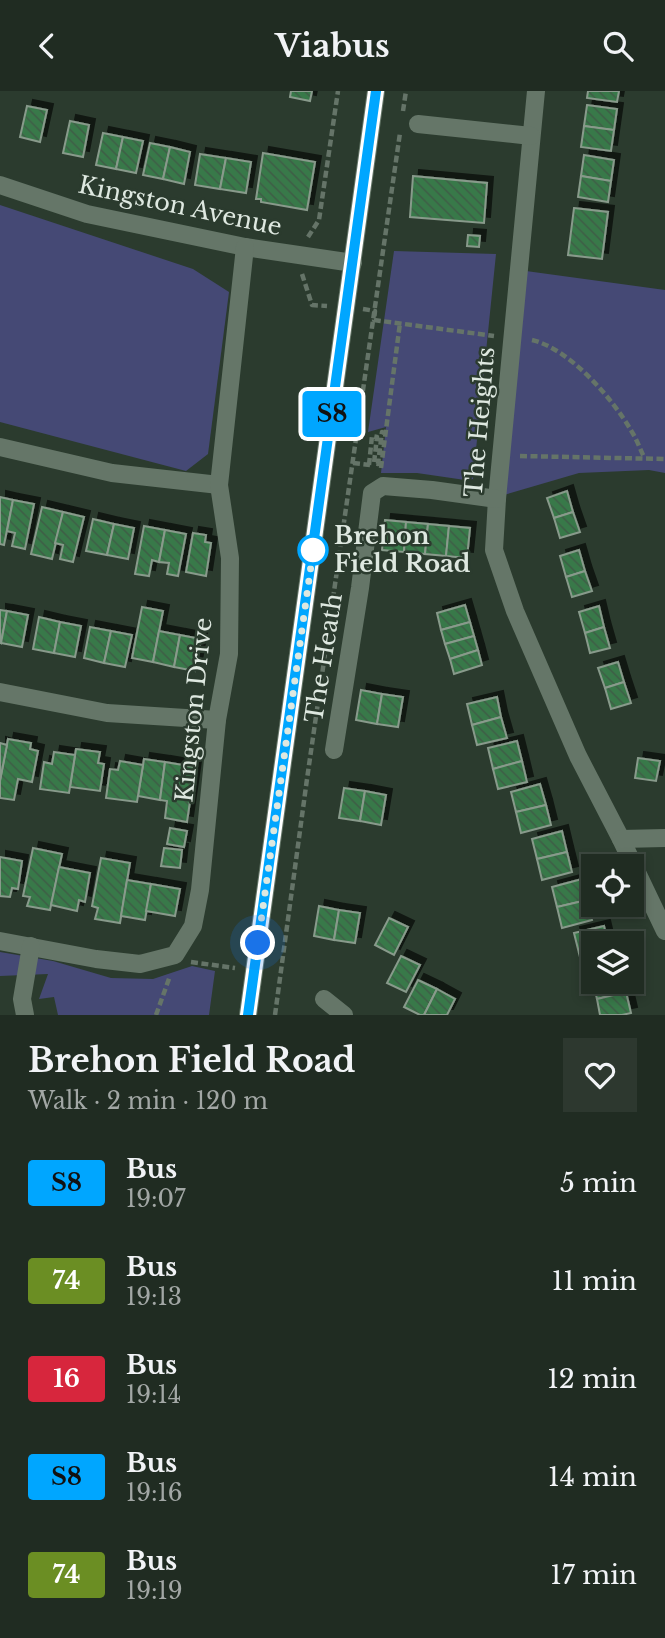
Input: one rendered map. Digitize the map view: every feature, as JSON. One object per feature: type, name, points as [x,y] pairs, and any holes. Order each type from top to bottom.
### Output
[{"type":"street","points":[[248,1015],[376,91]]},
{"type":"street","name":"The Heights","points":[[536,91],[497,499],[495,549],[515,611],[578,756],[665,931]]},
{"type":"street","points":[[410,121],[531,136]]},
{"type":"street","name":"Kingston Avenue","points":[[0,185],[87,214],[245,247],[353,263]]},
{"type":"street","name":"Kingston Drive","points":[[180,958],[193,926],[200,890],[217,720],[229,654],[230,558],[219,485],[245,247]]},
{"type":"street","points":[[0,447],[112,473],[219,485]]},
{"type":"street","points":[[383,486],[497,499]]},
{"type":"street","name":"The Heath","points":[[334,750],[372,493],[383,486]]},
{"type":"street","points":[[0,692],[107,713],[217,720]]},
{"type":"street","points":[[621,839],[665,838]]},
{"type":"street","points":[[0,941],[96,959],[140,964],[180,958]]},
{"type":"street","points":[[25,1015],[22,999],[31,946]]},
{"type":"street","points":[[324,999],[344,1015]]},
{"type":"path","points":[[338,91],[319,220],[308,235],[302,275],[312,305],[374,311]]},
{"type":"path","points":[[406,91],[410,121]]},
{"type":"path","points":[[275,1015],[400,131]]},
{"type":"path","points":[[374,311],[374,320],[495,336]]},
{"type":"path","points":[[383,486],[381,473],[385,433],[400,323]]},
{"type":"path","points":[[527,339],[542,342],[570,360],[598,385],[632,431],[644,457]]},
{"type":"path","points":[[353,463],[369,465],[372,436],[377,437],[374,463],[378,464],[382,432],[385,433]]},
{"type":"path","points":[[515,456],[665,459]]},
{"type":"path","points":[[156,1015],[180,958],[255,970]]},
{"type":"shaded area","points":[[0,205],[193,269],[229,292],[208,454],[186,471],[0,422]]},
{"type":"shaded area","points":[[394,251],[496,254],[473,479],[417,473],[381,473],[386,427],[368,432]]},
{"type":"shaded area","points":[[526,271],[665,290],[665,473],[649,470],[579,473],[504,495]]},
{"type":"shaded area","points":[[0,952],[53,961],[111,978],[153,979],[192,966],[215,971],[209,1015],[58,1015],[54,997],[39,999],[48,974],[0,976]]},
{"type":"building","points":[[291,91],[312,91],[310,101],[290,97]]},
{"type":"building","points":[[588,91],[619,91],[617,102],[587,98]]},
{"type":"building","points":[[587,105],[617,109],[614,130],[584,126]]},
{"type":"building","points":[[27,106],[47,110],[40,142],[20,137]]},
{"type":"building","points":[[70,121],[89,125],[83,157],[63,153]]},
{"type":"building","points":[[584,126],[614,130],[611,151],[581,147]]},
{"type":"building","points":[[103,133],[123,137],[116,169],[96,165]]},
{"type":"building","points":[[123,137],[143,141],[136,173],[116,169]]},
{"type":"building","points":[[150,143],[170,147],[163,179],[143,175]]},
{"type":"building","points":[[170,147],[190,152],[184,184],[163,179]]},
{"type":"building","points":[[263,153],[315,162],[307,210],[256,199]]},
{"type":"building","points":[[200,154],[226,158],[220,189],[195,185]]},
{"type":"building","points":[[584,155],[614,160],[611,181],[581,176]]},
{"type":"building","points":[[226,158],[251,162],[246,193],[220,189]]},
{"type":"building","points":[[413,176],[487,183],[484,223],[410,217]]},
{"type":"building","points":[[581,176],[611,181],[608,202],[578,197]]},
{"type":"building","points":[[574,208],[608,212],[602,259],[568,255]]},
{"type":"building","points":[[468,235],[480,236],[479,247],[467,246]]},
{"type":"building","points":[[567,491],[573,512],[554,518],[547,498]]},
{"type":"building","points":[[0,497],[13,500],[4,545],[0,544]]},
{"type":"building","points":[[13,500],[34,504],[25,549],[12,546],[15,533],[7,531]]},
{"type":"building","points":[[42,507],[63,512],[52,559],[31,554]]},
{"type":"building","points":[[63,512],[84,517],[73,562],[60,559],[63,545],[55,543]]},
{"type":"building","points":[[573,512],[580,532],[560,538],[554,518]]},
{"type":"building","points":[[93,519],[114,524],[107,555],[86,551]]},
{"type":"building","points":[[385,520],[406,522],[404,552],[382,550]]},
{"type":"building","points":[[406,522],[428,524],[425,554],[404,552]]},
{"type":"building","points":[[114,524],[134,528],[128,559],[107,555]]},
{"type":"building","points":[[428,524],[449,526],[446,556],[425,554]]},
{"type":"building","points":[[144,526],[165,530],[159,562],[152,560],[149,576],[135,574]]},
{"type":"building","points":[[449,526],[470,528],[467,558],[446,556]]},
{"type":"building","points":[[165,530],[186,534],[178,576],[167,574],[169,563],[159,562]]},
{"type":"building","points":[[193,533],[206,535],[205,542],[211,543],[206,576],[186,572]]},
{"type":"building","points":[[579,550],[585,571],[566,577],[560,556]]},
{"type":"building","points":[[585,571],[592,591],[572,597],[566,577]]},
{"type":"building","points":[[465,605],[470,622],[441,630],[437,613]]},
{"type":"building","points":[[599,606],[604,627],[585,633],[579,612]]},
{"type":"building","points":[[142,607],[163,611],[153,662],[132,658]]},
{"type":"building","points":[[0,610],[7,611],[1,643],[0,642]]},
{"type":"building","points":[[7,611],[28,615],[22,647],[1,643]]},
{"type":"building","points":[[39,617],[60,622],[54,653],[33,649]]},
{"type":"building","points":[[60,622],[81,626],[75,657],[54,653]]},
{"type":"building","points":[[470,622],[474,636],[445,644],[441,630]]},
{"type":"building","points":[[90,627],[111,631],[104,663],[84,658]]},
{"type":"building","points":[[604,627],[610,648],[590,653],[585,633]]},
{"type":"building","points":[[111,631],[132,635],[125,667],[104,663]]},
{"type":"building","points":[[159,631],[180,635],[174,667],[153,662]]},
{"type":"building","points":[[180,635],[201,639],[195,671],[174,667]]},
{"type":"building","points":[[474,636],[478,650],[450,659],[445,644]]},
{"type":"building","points":[[478,650],[482,665],[454,674],[450,659]]},
{"type":"building","points":[[618,662],[624,682],[605,688],[598,668]]},
{"type":"building","points":[[624,682],[631,703],[611,709],[605,688]]},
{"type":"building","points":[[361,690],[382,694],[377,724],[356,720]]},
{"type":"building","points":[[382,694],[403,697],[398,727],[377,724]]},
{"type":"building","points":[[497,697],[501,717],[472,725],[467,704]]},
{"type":"building","points":[[501,717],[507,738],[477,745],[472,725]]},
{"type":"building","points":[[8,739],[31,743],[30,749],[38,751],[32,782],[18,779],[14,800],[0,798],[0,781]]},
{"type":"building","points":[[517,741],[522,761],[493,769],[488,748]]},
{"type":"building","points":[[0,743],[7,745],[0,780]]},
{"type":"building","points":[[76,749],[100,752],[98,763],[104,764],[100,791],[70,787]]},
{"type":"building","points":[[54,752],[75,755],[69,793],[40,789],[44,762],[52,764]]},
{"type":"building","points":[[638,758],[660,761],[656,781],[635,778]]},
{"type":"building","points":[[144,759],[165,762],[160,800],[138,796]]},
{"type":"building","points":[[120,761],[143,765],[137,802],[106,798],[110,769],[118,770]]},
{"type":"building","points":[[522,761],[527,782],[498,789],[493,769]]},
{"type":"building","points":[[165,762],[195,767],[187,822],[165,818],[167,801],[160,800]]},
{"type":"building","points":[[540,784],[546,805],[516,812],[511,792]]},
{"type":"building","points":[[344,788],[365,791],[360,821],[339,818]]},
{"type":"building","points":[[365,791],[386,795],[381,825],[360,821]]},
{"type":"building","points":[[546,805],[551,825],[521,833],[516,812]]},
{"type":"building","points":[[170,828],[187,831],[184,847],[167,844]]},
{"type":"building","points":[[562,831],[567,852],[537,859],[532,839]]},
{"type":"building","points":[[33,848],[62,854],[50,910],[27,906],[30,897],[23,896]]},
{"type":"building","points":[[164,848],[182,850],[180,868],[161,866]]},
{"type":"building","points":[[567,852],[572,872],[542,880],[537,859]]},
{"type":"building","points":[[0,857],[22,861],[18,889],[12,888],[10,897],[0,896]]},
{"type":"building","points":[[101,858],[130,863],[120,923],[95,919],[98,908],[92,906]]},
{"type":"building","points":[[59,867],[90,873],[85,902],[79,900],[77,911],[51,905]]},
{"type":"building","points":[[581,879],[581,901],[557,907],[552,887]]},
{"type":"building","points":[[127,880],[151,884],[145,920],[121,916]]},
{"type":"building","points":[[151,884],[180,889],[175,916],[146,911]]},
{"type":"building","points":[[581,901],[581,917],[591,917],[592,920],[562,928],[557,907]]},
{"type":"building","points":[[319,906],[339,910],[334,940],[314,936]]},
{"type":"building","points":[[339,910],[360,913],[355,943],[334,940]]},
{"type":"building","points":[[389,918],[408,927],[394,955],[375,945]]},
{"type":"building","points":[[604,926],[605,931],[583,931]]},
{"type":"building","points":[[581,931],[581,953],[579,953],[574,933]]},
{"type":"building","points":[[401,956],[420,965],[406,992],[387,983]]},
{"type":"building","points":[[418,980],[437,989],[424,1015],[404,1007]]},
{"type":"building","points":[[437,989],[455,999],[447,1015],[424,1015]]},
{"type":"building","points":[[596,994],[618,994],[597,999]]},
{"type":"building","points":[[626,994],[631,1013],[600,1015],[597,999]]},
{"type":"bus line","name":"S8","points":[[248,1015],[376,91]]},
{"type":"place","name":"Brehon Field Road","points":[[313,550]]},
{"type":"route","points":[[258,943],[314,544],[313,550]]}]
